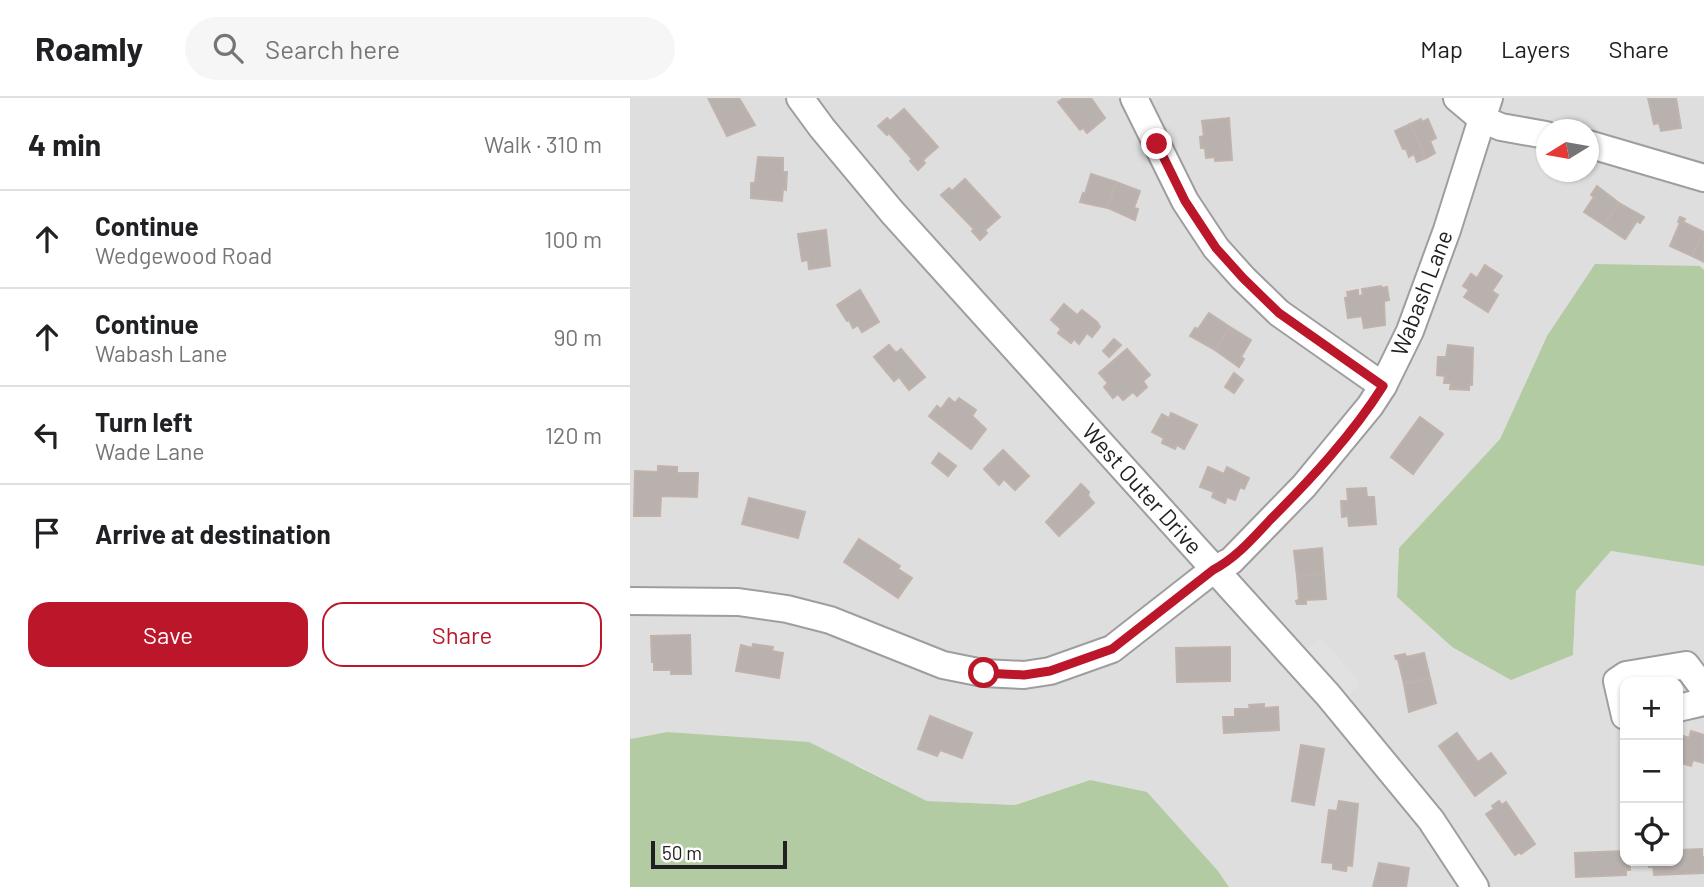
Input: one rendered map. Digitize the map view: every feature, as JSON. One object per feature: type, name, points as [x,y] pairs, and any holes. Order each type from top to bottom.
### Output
[{"type":"street","name":"West Outer Drive","points":[[800,98],[813,118],[892,212],[1328,695],[1431,820],[1475,887]]},
{"type":"street","points":[[1134,98],[1185,201],[1225,258],[1279,313],[1383,386]]},
{"type":"street","points":[[1457,98],[1485,108],[1501,127],[1536,133]]},
{"type":"street","name":"Wabash Lane","points":[[630,601],[738,602],[787,609],[830,620],[943,665],[984,673],[1024,675],[1050,671],[1112,649],[1213,570],[1231,561],[1304,486],[1370,406],[1410,331],[1447,230],[1485,108]]},
{"type":"street","points":[[1599,147],[1704,178]]},
{"type":"street","points":[[1623,677],[1686,665],[1704,690]]},
{"type":"street","points":[[1620,679],[1616,681],[1620,697]]},
{"type":"street","points":[[1683,707],[1704,702]]},
{"type":"shaded area","points":[[630,98],[1704,98],[1704,270],[1700,266],[1547,336],[1500,439],[1399,548],[1397,597],[1452,647],[1573,655],[1576,591],[1611,551],[1704,566],[1704,887],[1229,887],[1218,871],[1090,780],[1015,805],[927,801],[857,765],[667,732],[630,739]]},
{"type":"shaded area","points":[[1321,637],[1361,684],[1347,696],[1307,649]]},
{"type":"green space","points":[[1595,264],[1700,266],[1704,270],[1704,566],[1611,551],[1576,591],[1573,655],[1511,680],[1452,647],[1397,597],[1399,548],[1500,439],[1547,336]]},
{"type":"green space","points":[[667,732],[809,742],[927,801],[1015,805],[1090,780],[1147,792],[1218,871],[1229,887],[630,887],[630,739]]},
{"type":"building","points":[[708,98],[739,98],[755,125],[727,136]]},
{"type":"building","points":[[1064,98],[1091,98],[1105,118],[1087,133],[1083,128],[1080,130],[1058,102]]},
{"type":"building","points":[[1648,98],[1676,98],[1681,128],[1661,131],[1659,123],[1654,124]]},
{"type":"building","points":[[904,109],[938,147],[923,160],[925,163],[918,170],[889,133],[887,135],[878,126],[887,118],[890,121]]},
{"type":"building","points":[[1229,118],[1232,160],[1215,161],[1215,157],[1206,158],[1205,148],[1201,148],[1200,137],[1204,136],[1202,121]]},
{"type":"building","points":[[1421,119],[1422,122],[1428,119],[1436,138],[1430,141],[1435,153],[1426,158],[1410,124]]},
{"type":"building","points":[[1410,124],[1426,158],[1417,162],[1414,154],[1409,157],[1406,149],[1403,149],[1395,131]]},
{"type":"building","points":[[758,157],[783,158],[783,172],[787,172],[782,201],[751,198],[751,183],[755,183]]},
{"type":"building","points":[[1091,174],[1116,182],[1108,208],[1080,202]]},
{"type":"building","points":[[965,179],[1000,217],[985,230],[987,233],[980,240],[972,231],[974,229],[941,195],[949,188],[952,191]]},
{"type":"building","points":[[1116,182],[1140,191],[1134,208],[1138,209],[1135,220],[1108,208]]},
{"type":"building","points":[[1597,186],[1619,203],[1604,225],[1584,212],[1594,197],[1591,195]]},
{"type":"building","points":[[1619,203],[1644,217],[1640,223],[1637,221],[1625,239],[1604,225]]},
{"type":"building","points":[[1680,217],[1685,219],[1683,222],[1704,232],[1692,256],[1670,246]]},
{"type":"building","points":[[826,230],[830,266],[809,269],[808,260],[802,261],[798,234]]},
{"type":"building","points":[[1704,232],[1704,262],[1692,256]]},
{"type":"building","points":[[1485,265],[1502,276],[1492,291],[1498,295],[1488,312],[1464,297],[1469,290],[1463,286],[1471,274],[1477,278]]},
{"type":"building","points":[[1387,287],[1389,300],[1384,301],[1385,325],[1364,328],[1362,316],[1348,318],[1345,298],[1348,297],[1347,292],[1358,290],[1358,296],[1363,295],[1362,289]]},
{"type":"building","points":[[860,290],[879,322],[862,332],[858,325],[853,328],[837,305]]},
{"type":"building","points":[[1064,304],[1077,315],[1082,310],[1097,322],[1100,327],[1092,337],[1087,333],[1079,344],[1074,339],[1071,343],[1058,333],[1061,329],[1051,320]]},
{"type":"building","points":[[1209,313],[1230,327],[1215,350],[1190,336]]},
{"type":"building","points":[[1230,327],[1251,340],[1241,357],[1244,359],[1239,367],[1215,350]]},
{"type":"building","points":[[1114,339],[1121,345],[1109,357],[1103,351]]},
{"type":"building","points":[[889,345],[896,353],[901,349],[925,377],[909,390],[899,377],[894,381],[874,357]]},
{"type":"building","points":[[1448,345],[1473,348],[1472,385],[1469,385],[1469,390],[1450,389],[1451,383],[1444,383],[1445,376],[1437,375],[1438,357],[1446,357]]},
{"type":"building","points":[[1127,349],[1150,375],[1143,381],[1147,387],[1137,396],[1133,392],[1123,400],[1118,394],[1113,398],[1104,387],[1108,383],[1099,373]]},
{"type":"building","points":[[1234,373],[1243,380],[1234,393],[1225,387]]},
{"type":"building","points":[[949,398],[955,403],[959,398],[976,410],[972,416],[986,429],[971,449],[929,416],[937,406],[941,409]]},
{"type":"building","points":[[1171,413],[1197,425],[1184,449],[1177,445],[1175,449],[1162,443],[1164,438],[1152,432],[1162,414],[1169,418]]},
{"type":"building","points":[[1420,417],[1443,434],[1413,474],[1391,457]]},
{"type":"building","points":[[1003,450],[1029,476],[1015,490],[1004,479],[999,485],[984,469]]},
{"type":"building","points":[[939,453],[956,466],[948,476],[932,463]]},
{"type":"building","points":[[658,466],[677,467],[677,473],[698,473],[697,497],[661,496],[660,516],[634,516],[635,471],[658,472]]},
{"type":"building","points":[[1208,467],[1224,474],[1227,467],[1249,478],[1244,489],[1240,487],[1235,500],[1227,497],[1225,503],[1212,497],[1214,492],[1200,487]]},
{"type":"building","points":[[1081,484],[1094,503],[1059,536],[1046,522]]},
{"type":"building","points":[[1366,488],[1367,497],[1374,497],[1376,524],[1349,526],[1348,516],[1342,517],[1341,501],[1348,501],[1347,489]]},
{"type":"building","points":[[749,498],[805,512],[798,538],[742,524]]},
{"type":"building","points":[[859,539],[900,566],[898,569],[912,578],[898,598],[844,562]]},
{"type":"building","points":[[1322,548],[1324,574],[1297,576],[1294,551]]},
{"type":"building","points":[[1324,574],[1326,599],[1306,600],[1306,604],[1297,604],[1297,576]]},
{"type":"building","points":[[690,635],[691,674],[671,674],[671,670],[654,670],[651,636]]},
{"type":"building","points":[[753,644],[773,647],[772,651],[783,653],[779,678],[736,671],[741,645],[752,648]]},
{"type":"building","points":[[1230,647],[1230,681],[1177,682],[1176,648]]},
{"type":"building","points":[[1424,653],[1430,678],[1404,684],[1395,656],[1405,654],[1406,657]]},
{"type":"building","points":[[1430,678],[1436,703],[1409,712],[1404,684]]},
{"type":"building","points":[[1264,704],[1264,708],[1278,707],[1279,730],[1224,733],[1223,717],[1235,717],[1235,709],[1250,709],[1249,705]]},
{"type":"building","points":[[930,716],[972,733],[962,758],[940,750],[937,756],[918,749]]},
{"type":"building","points":[[1691,731],[1704,735],[1704,763],[1693,760],[1691,766],[1683,764],[1683,736],[1689,738]]},
{"type":"building","points":[[1457,733],[1478,762],[1491,753],[1506,773],[1475,796],[1439,746]]},
{"type":"building","points":[[1301,745],[1324,749],[1314,805],[1292,801]]},
{"type":"building","points":[[1339,801],[1358,804],[1352,866],[1347,865],[1346,871],[1333,869],[1333,863],[1322,862],[1329,810],[1337,811]]},
{"type":"building","points":[[1499,801],[1502,805],[1506,802],[1535,844],[1521,854],[1519,852],[1515,855],[1486,814],[1494,809],[1492,806]]},
{"type":"building","points":[[1702,849],[1703,873],[1654,875],[1653,867],[1649,866],[1683,866],[1683,850]]},
{"type":"building","points":[[1620,851],[1620,866],[1630,866],[1630,870],[1626,870],[1626,875],[1576,877],[1575,853]]},
{"type":"building","points":[[1379,863],[1409,868],[1406,887],[1373,887]]},
{"type":"route","points":[[984,673],[1024,675],[1050,671],[1112,649],[1213,570],[1231,561],[1304,486],[1370,406],[1383,386],[1279,313],[1243,278],[1216,248],[1185,201],[1157,144]]}]
